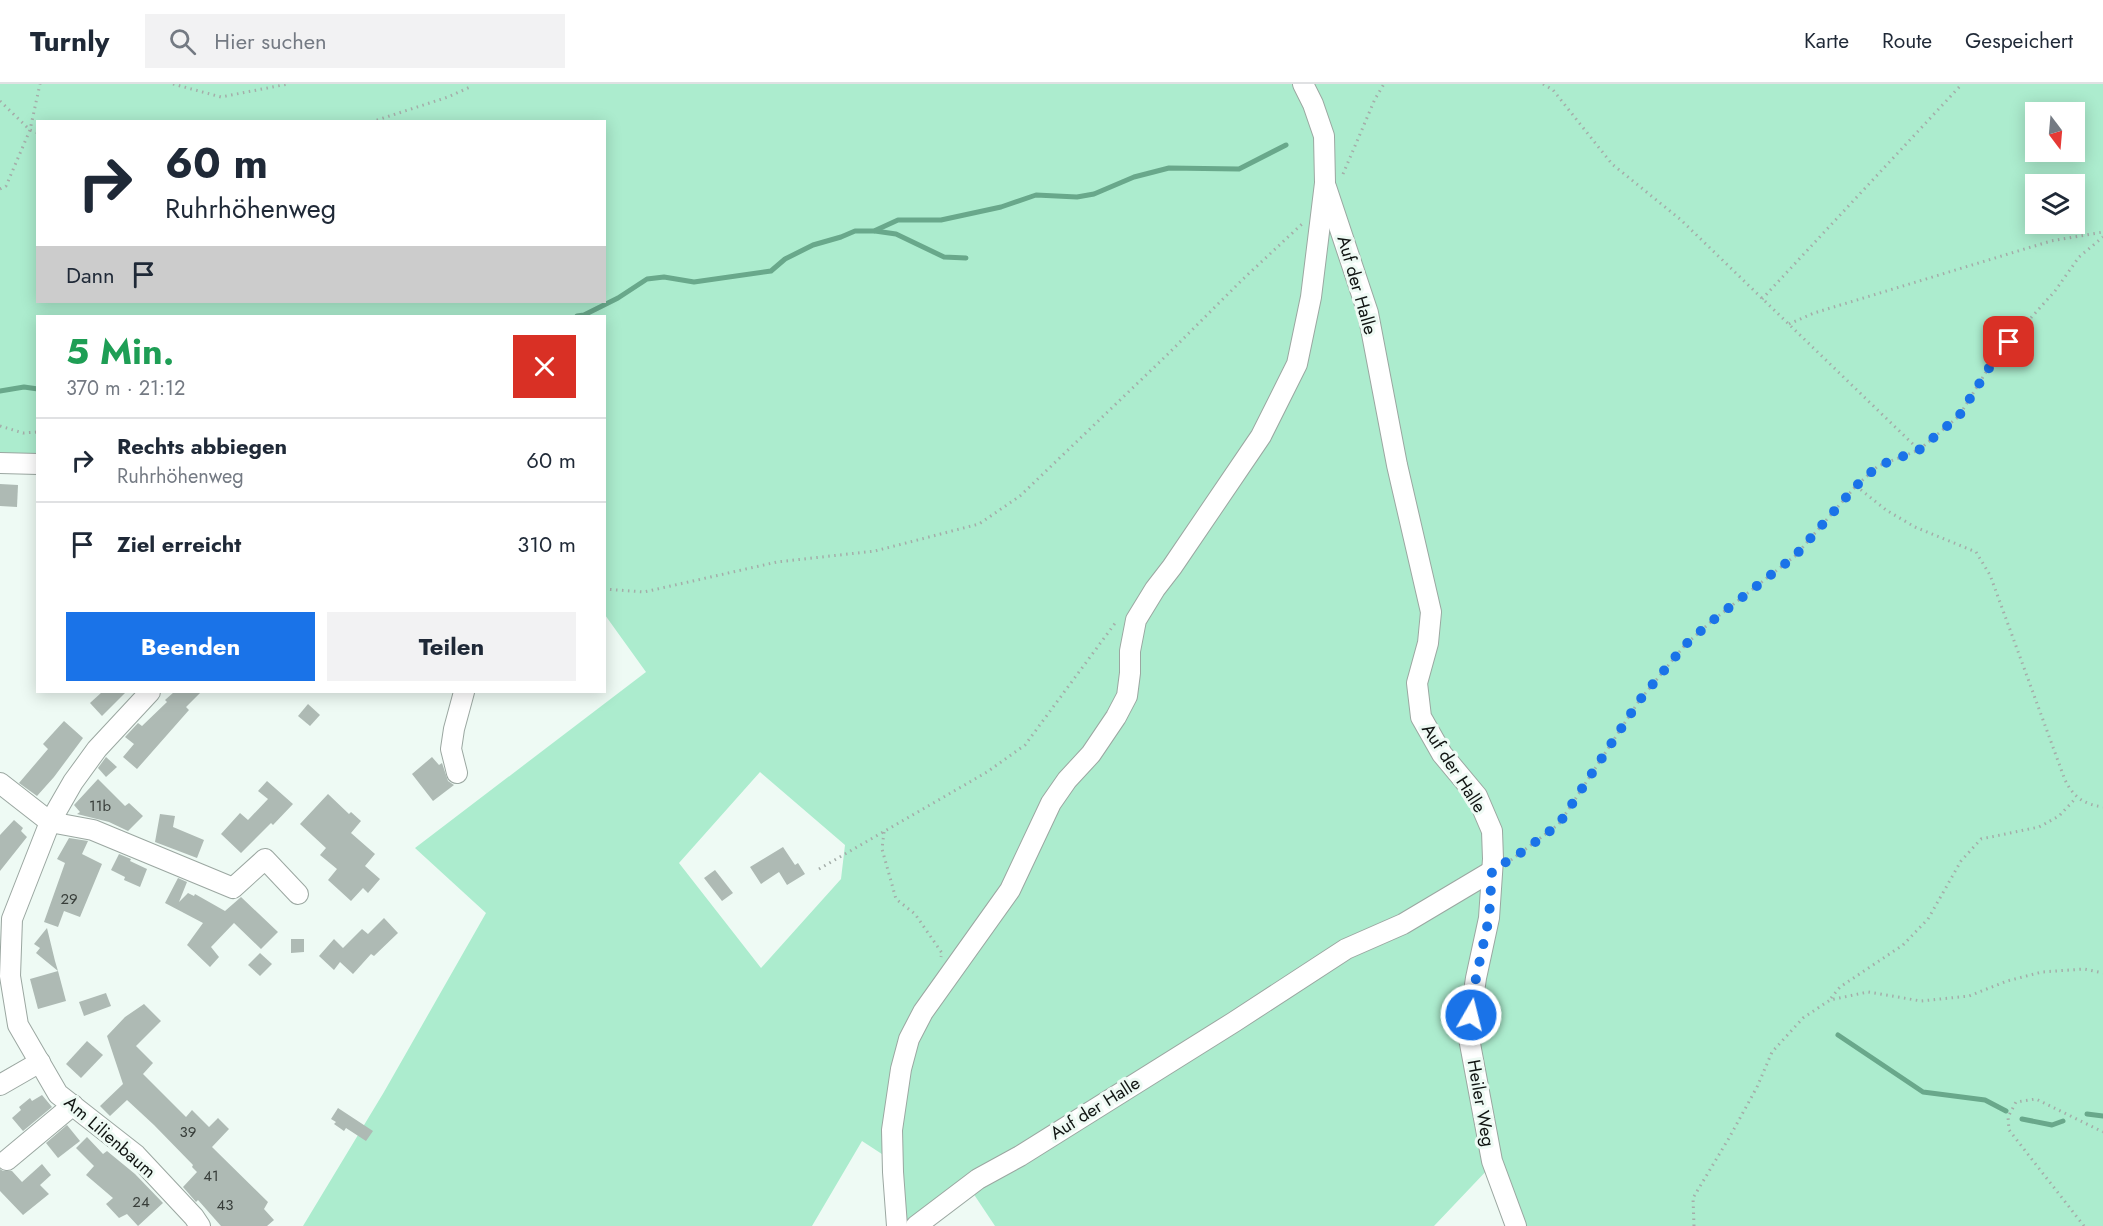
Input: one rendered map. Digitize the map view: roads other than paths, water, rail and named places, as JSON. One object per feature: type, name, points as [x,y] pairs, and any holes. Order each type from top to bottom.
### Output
[{"type":"street","name":"Auf der Halle","points":[[897,1226],[892,1172],[892,1130],[901,1069],[909,1039],[923,1012],[1010,890],[1051,803],[1067,780],[1091,754],[1116,717],[1126,696],[1130,673],[1130,651],[1136,620],[1261,436],[1297,363],[1311,297],[1325,183],[1324,136],[1303,84]]},
{"type":"street","name":"Auf der Halle","points":[[916,1226],[978,1179],[1234,1022],[1346,949],[1402,924],[1492,871],[1492,831],[1476,796],[1442,754],[1421,717],[1417,683],[1428,643],[1431,612],[1397,465],[1368,313],[1325,183]]},
{"type":"street","points":[[0,463],[36,464]]},
{"type":"street","name":"Am Lilienbaum","points":[[149,693],[97,749],[73,782],[50,822],[6,924],[10,976],[18,1025],[58,1094],[136,1155],[200,1226]]},
{"type":"street","points":[[457,773],[451,749],[464,693]]},
{"type":"street","points":[[0,783],[50,822],[93,830],[233,888],[265,859],[298,894]]},
{"type":"street","name":"Heiler Weg","points":[[1492,871],[1489,918],[1476,978],[1468,1033],[1492,1161],[1516,1226]]},
{"type":"street","points":[[0,1085],[40,1062]]},
{"type":"street","points":[[7,1160],[74,1106]]},
{"type":"waterway","points":[[584,315],[618,298],[647,279],[664,277],[694,282],[771,271],[785,259],[813,245],[855,231],[874,231],[898,220],[941,220],[1001,207],[1036,195],[1077,197],[1094,194],[1134,177],[1169,168],[1239,169],[1286,145]]},
{"type":"waterway","points":[[875,231],[896,234],[944,257],[966,258]]},
{"type":"waterway","points":[[0,391],[24,387],[36,389]]},
{"type":"waterway","points":[[1838,1035],[1923,1092],[1985,1100],[2006,1111]]},
{"type":"waterway","points":[[2087,1114],[2103,1116]]},
{"type":"waterway","points":[[2022,1119],[2052,1125],[2063,1121]]}]
